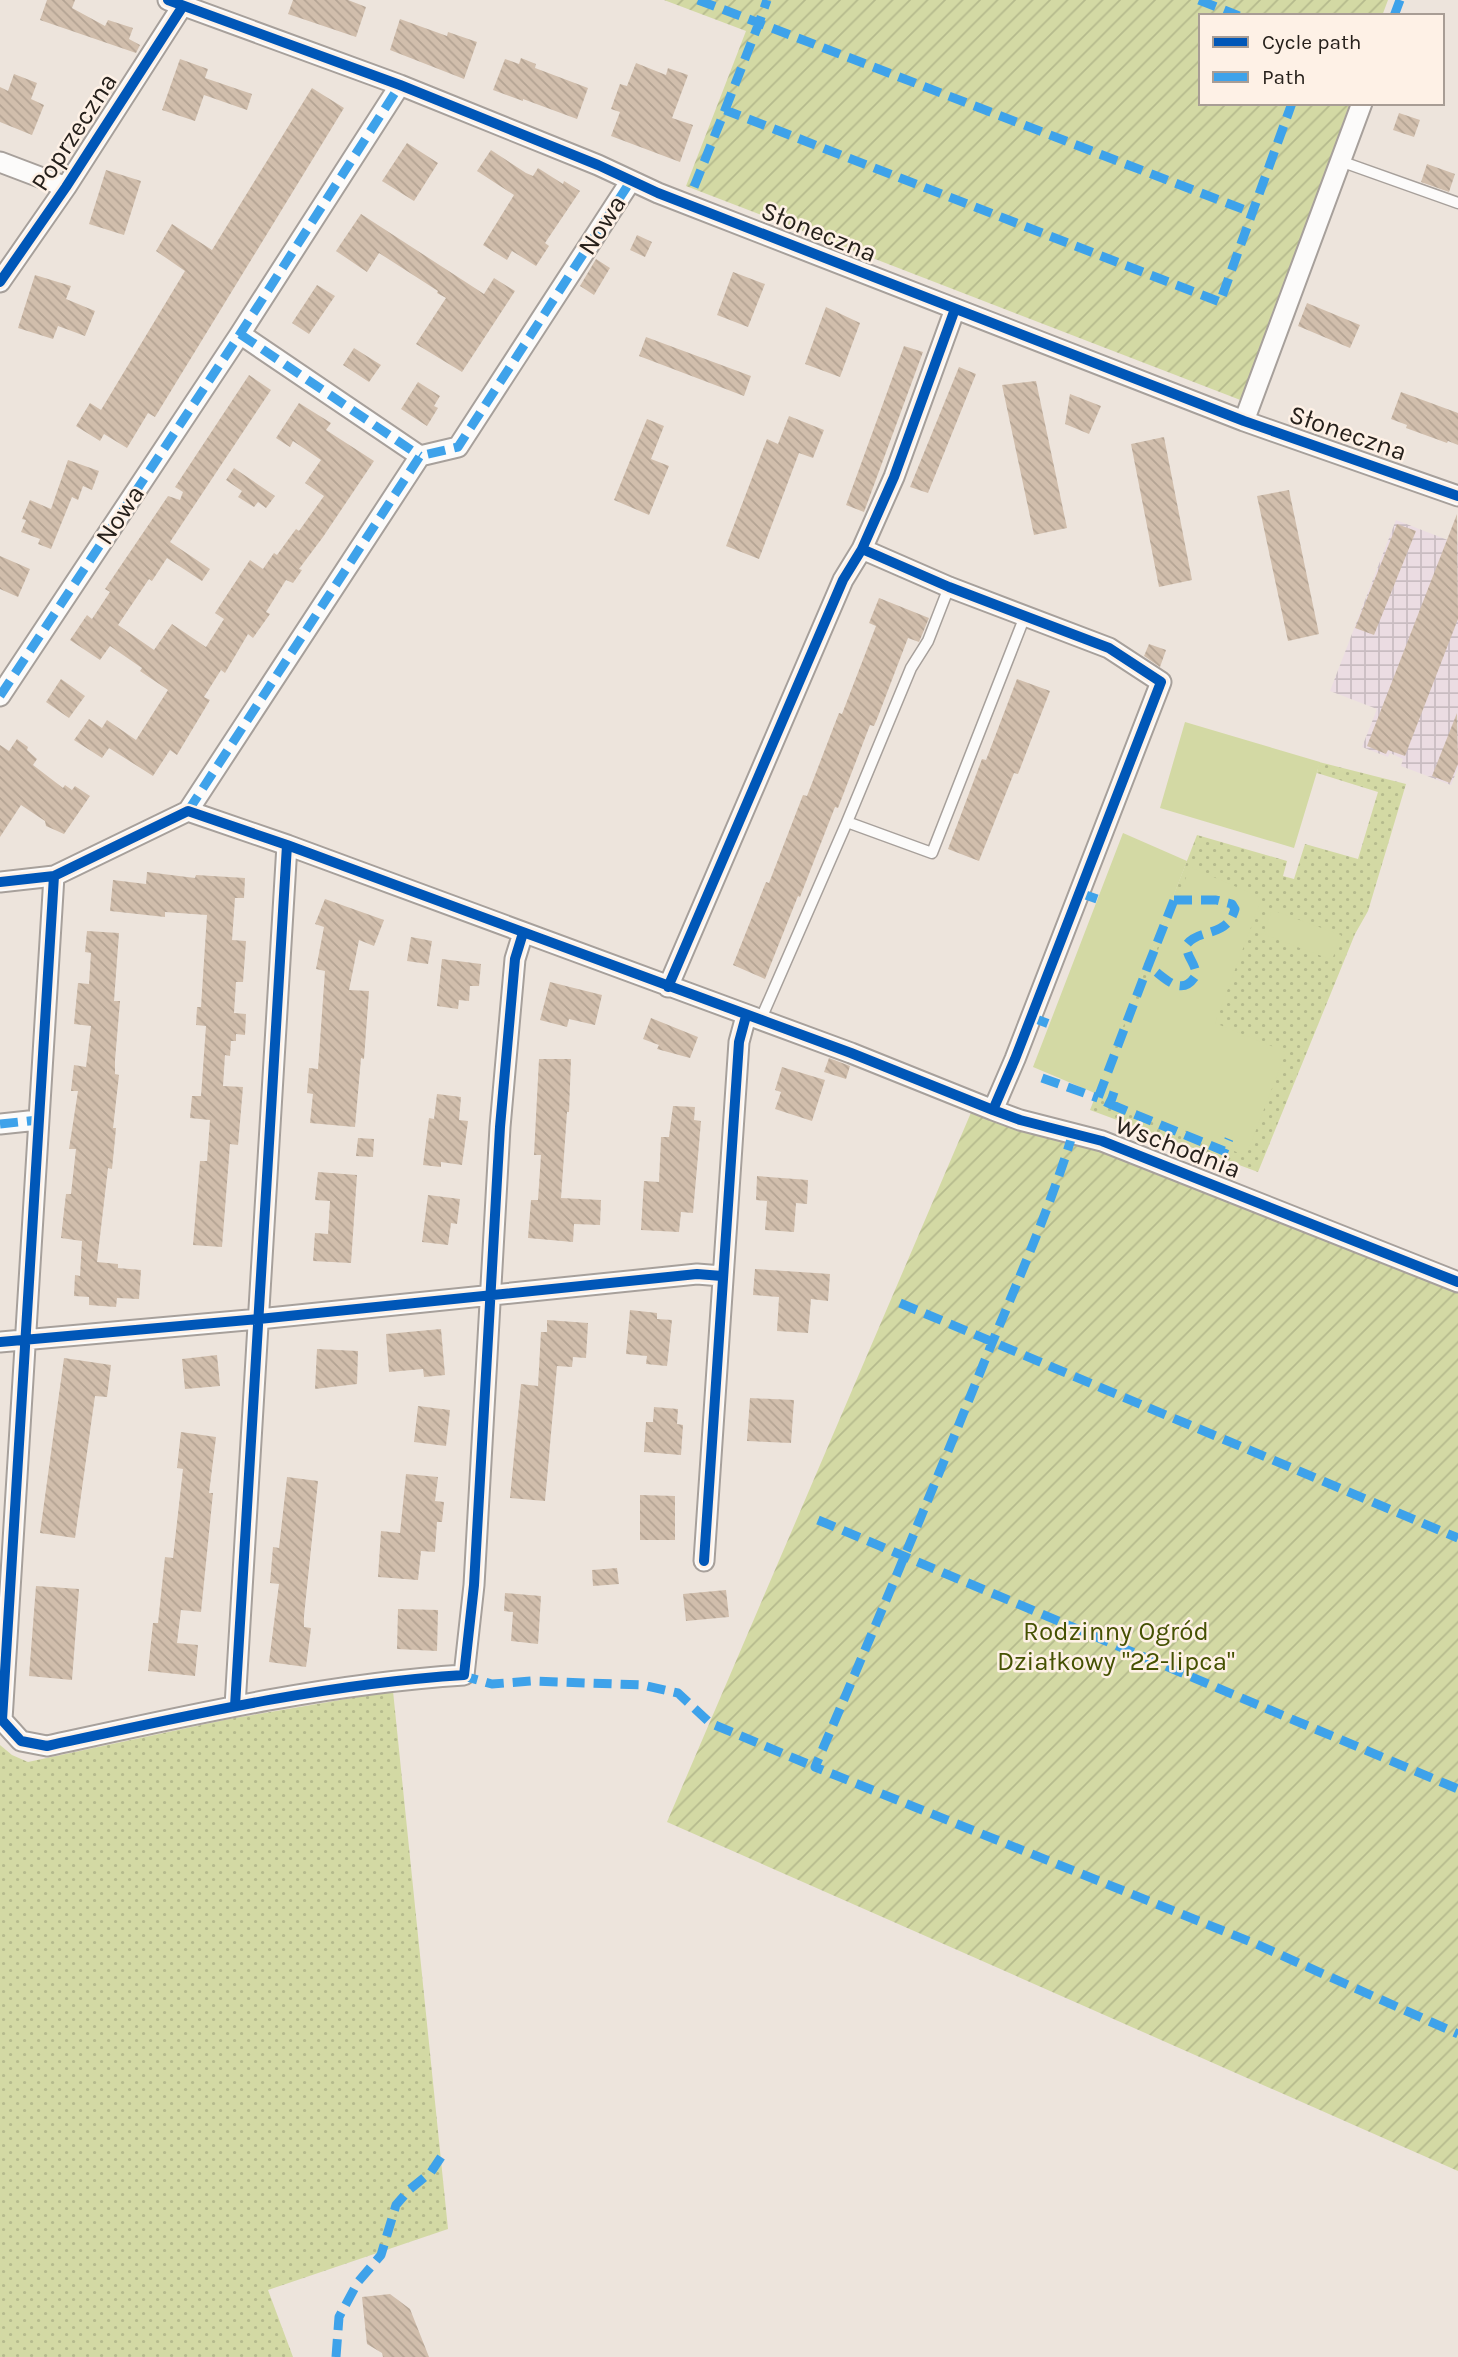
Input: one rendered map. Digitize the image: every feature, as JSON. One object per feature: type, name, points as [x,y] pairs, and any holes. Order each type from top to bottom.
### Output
[{"type":"street","name":"Słoneczna","points":[[179,2],[400,85],[824,260],[1244,421],[1458,496]]},
{"type":"street","name":"Poprzeczna","points":[[0,282],[66,187],[179,2]]},
{"type":"street","name":"Nowa","points":[[0,696],[240,334],[400,85]]},
{"type":"street","points":[[1244,421],[1361,105]]},
{"type":"street","points":[[0,162],[66,187]]},
{"type":"street","name":"Nowa","points":[[420,456],[458,447],[630,182]]},
{"type":"street","points":[[668,987],[843,580],[862,550],[894,477],[955,309]]},
{"type":"street","points":[[0,882],[54,876],[188,811],[420,456],[240,334]]},
{"type":"street","points":[[862,550],[949,587],[1109,648],[1161,682],[993,1110]]},
{"type":"street","name":"Wschodnia","points":[[188,811],[851,1052],[877,1065],[1020,1120],[1102,1141],[1458,1282]]},
{"type":"street","points":[[235,1706],[287,845]]},
{"type":"street","points":[[54,876],[2,1720],[21,1741],[47,1746],[235,1706],[399,1679],[464,1675],[474,1585],[500,1127],[515,959],[523,933]]},
{"type":"street","points":[[704,1561],[739,1042],[753,1018]]},
{"type":"street","points":[[0,1124],[38,1120]]},
{"type":"street","points":[[0,1342],[259,1319],[697,1274],[722,1276]]},
{"type":"lane","points":[[1340,161],[1458,204]]},
{"type":"lane","points":[[753,1018],[848,822],[911,668],[928,641],[949,587]]},
{"type":"lane","points":[[848,822],[932,853],[1025,616]]},
{"type":"shaded area","points":[[1396,520],[1458,544],[1458,768],[1451,785],[1401,766],[1403,759],[1390,753],[1388,757],[1362,747],[1377,709],[1330,691]]},
{"type":"green space","points":[[664,0],[1388,0],[1383,14],[1199,14],[1199,105],[1349,105],[1243,401],[686,186],[746,31]]},
{"type":"green space","points":[[1185,722],[1320,762],[1294,848],[1160,808]]},
{"type":"green space","points":[[1319,762],[1406,784],[1368,911],[1355,934],[1258,1172],[1090,1110],[1197,835],[1287,861],[1283,876],[1294,879],[1305,844],[1358,859],[1378,792],[1317,773]]},
{"type":"green space","points":[[1123,833],[1187,861],[1097,1094],[1033,1067]]},
{"type":"green space","points":[[1190,867],[1262,898],[1215,1023],[1286,1052],[1246,1156],[1102,1096]]},
{"type":"green space","points":[[1272,910],[1341,935],[1332,960],[1263,934]]},
{"type":"green space","name":"Rodzinny Ogród Działkowy \"22-lipca\"","points":[[976,1101],[1458,1292],[1458,2171],[667,1822]]},
{"type":"green space","points":[[393,1691],[448,2229],[268,2290],[293,2357],[0,2357],[0,1745],[12,1755],[28,1762],[229,1719]]},
{"type":"building","points":[[47,0],[75,0],[72,8],[105,26],[108,20],[133,28],[129,39],[140,45],[136,53],[40,20]]},
{"type":"building","points":[[293,0],[348,0],[366,7],[356,37],[288,14]]},
{"type":"building","points":[[400,19],[447,36],[448,32],[477,42],[464,79],[390,50]]},
{"type":"building","points":[[521,58],[536,64],[535,68],[588,88],[577,119],[493,90],[505,59],[519,64]]},
{"type":"building","points":[[180,59],[208,69],[205,78],[252,94],[247,110],[204,95],[195,121],[162,110]]},
{"type":"building","points":[[636,63],[666,75],[668,68],[688,75],[672,118],[693,125],[680,162],[611,136],[620,112],[611,109],[620,84],[627,86]]},
{"type":"building","points":[[14,74],[37,83],[31,99],[44,105],[32,135],[0,122],[0,87],[8,91]]},
{"type":"building","points":[[312,88],[344,108],[155,417],[148,413],[127,448],[104,434],[100,441],[76,426],[90,403],[101,410],[185,271],[156,251],[172,224],[212,250]]},
{"type":"building","points":[[1399,113],[1420,120],[1414,137],[1393,130]]},
{"type":"building","points":[[407,143],[438,163],[414,201],[382,181]]},
{"type":"building","points":[[491,150],[526,173],[533,176],[538,168],[580,191],[545,243],[549,246],[536,266],[512,251],[507,260],[483,245],[514,195],[477,171]]},
{"type":"building","points":[[1427,164],[1455,174],[1449,192],[1421,182]]},
{"type":"building","points":[[106,170],[141,181],[124,235],[89,224]]},
{"type":"building","points":[[361,214],[484,294],[494,278],[515,291],[462,372],[416,344],[446,298],[379,253],[367,272],[336,251]]},
{"type":"building","points":[[637,235],[652,242],[645,257],[630,250]]},
{"type":"building","points":[[596,259],[610,268],[594,295],[580,286]]},
{"type":"building","points":[[733,272],[765,284],[748,327],[717,315]]},
{"type":"building","points":[[35,275],[71,286],[66,299],[95,311],[85,336],[58,326],[53,339],[18,328]]},
{"type":"building","points":[[317,285],[335,296],[309,334],[292,323]]},
{"type":"building","points":[[1307,303],[1360,325],[1350,348],[1298,326]]},
{"type":"building","points":[[826,307],[860,323],[840,377],[805,364]]},
{"type":"building","points":[[646,337],[751,376],[744,396],[639,356]]},
{"type":"building","points":[[904,346],[923,352],[864,512],[846,505]]},
{"type":"building","points":[[354,348],[381,365],[369,382],[343,365]]},
{"type":"building","points":[[959,367],[976,374],[928,493],[910,487]]},
{"type":"building","points":[[249,375],[271,390],[170,542],[210,569],[202,581],[167,558],[152,581],[149,579],[118,625],[154,650],[172,624],[206,647],[224,619],[215,613],[250,560],[263,569],[296,529],[299,531],[324,496],[305,483],[321,460],[293,441],[290,447],[276,438],[299,403],[331,423],[326,430],[374,461],[299,569],[302,570],[293,583],[286,580],[266,612],[270,614],[253,638],[248,634],[225,673],[221,670],[204,697],[210,700],[177,755],[170,750],[153,776],[109,748],[102,758],[74,740],[89,719],[102,728],[107,720],[136,740],[168,690],[110,646],[100,660],[70,640],[87,615],[92,619],[110,592],[105,589],[168,496],[180,500],[183,492],[175,487]]},
{"type":"building","points":[[1036,381],[1067,528],[1034,535],[1002,385]]},
{"type":"building","points":[[418,382],[440,396],[434,406],[438,408],[427,426],[401,409]]},
{"type":"building","points":[[1401,392],[1458,413],[1458,445],[1406,428],[1407,425],[1391,419]]},
{"type":"building","points":[[1070,394],[1101,406],[1089,434],[1065,424]]},
{"type":"building","points":[[789,416],[824,430],[813,458],[799,453],[759,559],[726,546],[767,439],[778,444]]},
{"type":"building","points":[[647,419],[664,426],[651,459],[669,466],[649,515],[614,500]]},
{"type":"building","points":[[1164,437],[1192,580],[1159,587],[1131,444]]},
{"type":"building","points":[[68,460],[99,471],[92,490],[83,486],[78,500],[72,497],[51,549],[38,544],[40,539],[21,532],[26,520],[22,519],[30,500],[51,509]]},
{"type":"building","points":[[234,468],[275,496],[266,508],[258,502],[254,507],[238,497],[242,491],[226,480]]},
{"type":"building","points":[[1289,490],[1319,634],[1288,641],[1257,496]]},
{"type":"building","points":[[1457,514],[1458,619],[1405,756],[1388,750],[1386,754],[1367,746]]},
{"type":"building","points":[[1397,524],[1416,531],[1374,635],[1355,628]]},
{"type":"building","points":[[0,556],[30,569],[18,597],[0,589]]},
{"type":"building","points":[[879,598],[929,618],[919,642],[908,638],[877,719],[874,726],[870,725],[838,808],[835,807],[765,979],[733,965],[803,795],[807,796],[839,713],[842,714],[876,626],[869,623]]},
{"type":"building","points":[[1149,644],[1166,650],[1160,667],[1144,656]]},
{"type":"building","points":[[61,679],[85,696],[69,718],[46,702]]},
{"type":"building","points":[[1017,679],[1050,691],[1018,774],[1014,773],[979,861],[948,849],[982,759],[986,760]]},
{"type":"building","points":[[1457,713],[1458,764],[1450,783],[1432,776]]},
{"type":"building","points":[[17,739],[28,747],[27,750],[37,759],[33,765],[63,788],[65,785],[72,790],[75,786],[90,796],[64,834],[46,826],[45,821],[21,805],[0,837],[0,745],[9,751]]},
{"type":"building","points":[[147,872],[195,878],[196,875],[245,878],[244,898],[235,898],[232,940],[246,941],[243,982],[236,982],[234,1013],[246,1014],[245,1035],[236,1034],[236,1041],[231,1041],[230,1056],[225,1055],[223,1086],[243,1087],[238,1145],[230,1144],[222,1247],[193,1245],[200,1161],[207,1161],[210,1120],[190,1118],[192,1096],[201,1096],[206,1026],[196,1025],[197,1007],[201,1007],[207,915],[165,912],[165,917],[110,911],[113,880],[146,884]]},
{"type":"building","points":[[325,899],[384,920],[374,946],[359,940],[349,990],[369,991],[355,1127],[310,1123],[313,1094],[307,1093],[309,1068],[318,1069],[325,971],[316,969],[324,927],[315,924]]},
{"type":"building","points":[[87,931],[119,933],[114,1001],[120,1001],[115,1060],[115,1074],[119,1075],[113,1128],[116,1128],[112,1169],[108,1168],[97,1262],[118,1264],[118,1268],[141,1270],[139,1299],[117,1298],[116,1307],[89,1305],[89,1297],[74,1296],[75,1275],[80,1276],[82,1241],[61,1238],[66,1194],[71,1194],[76,1149],[69,1149],[78,1091],[71,1091],[74,1065],[86,1067],[91,1026],[74,1024],[78,983],[89,984],[91,953],[85,952]]},
{"type":"building","points":[[411,937],[432,941],[428,964],[407,961]]},
{"type":"building","points":[[442,959],[481,964],[479,986],[470,986],[469,1001],[459,1000],[458,1009],[437,1006]]},
{"type":"building","points":[[550,982],[602,995],[595,1025],[569,1019],[567,1027],[540,1020]]},
{"type":"building","points":[[651,1018],[698,1037],[690,1058],[657,1049],[659,1045],[643,1039]]},
{"type":"building","points":[[829,1058],[850,1066],[846,1079],[824,1072]]},
{"type":"building","points":[[539,1059],[571,1059],[561,1198],[601,1200],[600,1225],[574,1224],[573,1242],[528,1238],[531,1200],[538,1200],[541,1155],[534,1155]]},
{"type":"building","points":[[782,1067],[825,1080],[812,1121],[775,1109],[781,1092],[775,1090]]},
{"type":"building","points":[[437,1094],[461,1097],[459,1120],[468,1121],[462,1165],[441,1162],[441,1167],[423,1165],[429,1118],[434,1119]]},
{"type":"building","points":[[673,1106],[695,1107],[694,1120],[701,1121],[693,1213],[681,1212],[679,1232],[641,1230],[644,1181],[659,1182],[661,1137],[669,1137]]},
{"type":"building","points":[[358,1138],[374,1139],[373,1157],[356,1156]]},
{"type":"building","points":[[318,1172],[357,1175],[351,1263],[313,1261],[315,1233],[328,1234],[330,1201],[315,1200]]},
{"type":"building","points":[[757,1176],[808,1180],[807,1204],[796,1203],[794,1232],[765,1230],[767,1201],[756,1200]]},
{"type":"building","points":[[428,1195],[460,1199],[457,1224],[451,1223],[448,1245],[422,1242]]},
{"type":"building","points":[[755,1269],[830,1274],[828,1301],[811,1299],[808,1333],[777,1331],[779,1297],[753,1295]]},
{"type":"building","points":[[630,1310],[657,1313],[657,1319],[672,1320],[667,1366],[646,1364],[647,1356],[626,1354]]},
{"type":"building","points":[[547,1320],[588,1323],[586,1358],[573,1357],[572,1367],[557,1366],[545,1501],[510,1498],[521,1384],[538,1386],[541,1332],[547,1332]]},
{"type":"building","points":[[441,1329],[445,1375],[424,1377],[423,1369],[389,1372],[386,1334]]},
{"type":"building","points":[[317,1349],[358,1351],[357,1384],[315,1389]]},
{"type":"building","points":[[217,1355],[220,1386],[185,1389],[182,1359]]},
{"type":"building","points":[[64,1358],[111,1365],[107,1397],[95,1396],[75,1538],[40,1533]]},
{"type":"building","points":[[750,1398],[794,1400],[791,1443],[747,1441]]},
{"type":"building","points":[[418,1406],[450,1410],[446,1446],[414,1442]]},
{"type":"building","points":[[654,1407],[678,1409],[677,1424],[683,1425],[681,1455],[644,1452],[646,1422],[653,1422]]},
{"type":"building","points":[[181,1432],[216,1437],[209,1493],[213,1493],[201,1612],[181,1610],[177,1643],[198,1645],[195,1676],[148,1671],[153,1623],[158,1623],[165,1557],[173,1558],[183,1469],[177,1468]]},
{"type":"building","points":[[406,1474],[438,1477],[435,1501],[444,1502],[442,1522],[437,1522],[435,1552],[421,1551],[418,1580],[378,1577],[381,1531],[400,1533]]},
{"type":"building","points":[[287,1477],[318,1481],[304,1616],[304,1627],[311,1628],[306,1667],[269,1662],[279,1584],[270,1583],[273,1547],[279,1548]]},
{"type":"building","points":[[640,1495],[675,1496],[675,1540],[640,1540]]},
{"type":"building","points":[[617,1568],[619,1584],[593,1586],[592,1570]]},
{"type":"building","points":[[36,1586],[79,1589],[72,1680],[29,1676]]},
{"type":"building","points":[[726,1590],[729,1617],[686,1621],[683,1594]]},
{"type":"building","points":[[505,1593],[541,1596],[538,1644],[511,1641],[513,1612],[504,1611]]},
{"type":"building","points":[[398,1609],[438,1610],[437,1651],[397,1649]]},
{"type":"building","points":[[390,2294],[410,2309],[429,2357],[383,2357],[382,2353],[367,2344],[362,2297]]},
{"type":"marked path","points":[[698,0],[759,23],[767,0]]},
{"type":"marked path","points":[[1199,0],[1234,14]]},
{"type":"marked path","points":[[1395,14],[1400,0]]},
{"type":"marked path","points":[[725,110],[759,23],[1253,213]]},
{"type":"marked path","points":[[0,696],[240,334],[400,85]]},
{"type":"marked path","points":[[694,187],[725,110],[1220,302],[1291,105]]},
{"type":"marked path","points":[[188,811],[420,456],[458,447],[630,182]]},
{"type":"marked path","points":[[240,334],[420,456]]},
{"type":"marked path","points":[[1080,893],[1097,899]]},
{"type":"marked path","points":[[1174,900],[1216,900],[1232,904],[1235,909],[1231,918],[1220,929],[1192,939],[1187,944],[1196,975],[1190,982],[1178,986],[1148,966],[1174,900]]},
{"type":"marked path","points":[[1114,1092],[1110,1104],[1098,1098],[1148,966]]},
{"type":"marked path","points":[[1031,1017],[1049,1024]]},
{"type":"marked path","points":[[1042,1078],[1098,1098]]},
{"type":"marked path","points":[[1110,1104],[1224,1151],[1229,1139]]},
{"type":"marked path","points":[[0,1124],[38,1120]]},
{"type":"marked path","points":[[1073,1133],[1032,1248],[815,1767],[1256,1944],[1458,2034]]},
{"type":"marked path","points":[[900,1303],[1458,1538]]},
{"type":"marked path","points":[[818,1520],[1458,1789]]},
{"type":"marked path","points":[[460,1675],[492,1684],[532,1681],[643,1685],[678,1693],[710,1723],[815,1767]]},
{"type":"marked path","points":[[336,2357],[339,2317],[358,2282],[381,2255],[396,2205],[431,2172],[445,2151]]},
{"type":"cycle path","points":[[168,0],[400,85],[598,165],[658,193],[1244,421],[1458,496]]},
{"type":"cycle path","points":[[0,282],[66,187],[183,6]]},
{"type":"cycle path","points":[[955,309],[894,477],[862,549],[949,587],[1109,648],[1161,682],[993,1110]]},
{"type":"cycle path","points":[[668,987],[843,580],[862,549]]},
{"type":"cycle path","points":[[0,882],[54,876],[188,811],[851,1053],[1020,1120],[1102,1141],[1458,1282]]},
{"type":"cycle path","points":[[235,1706],[287,845]]},
{"type":"cycle path","points":[[54,876],[2,1720],[21,1741],[47,1746],[306,1694],[411,1679],[464,1675],[474,1585],[500,1127],[515,959],[523,933]]},
{"type":"cycle path","points":[[704,1561],[739,1042],[746,1016]]},
{"type":"cycle path","points":[[0,1342],[259,1319],[697,1274],[722,1276]]}]
